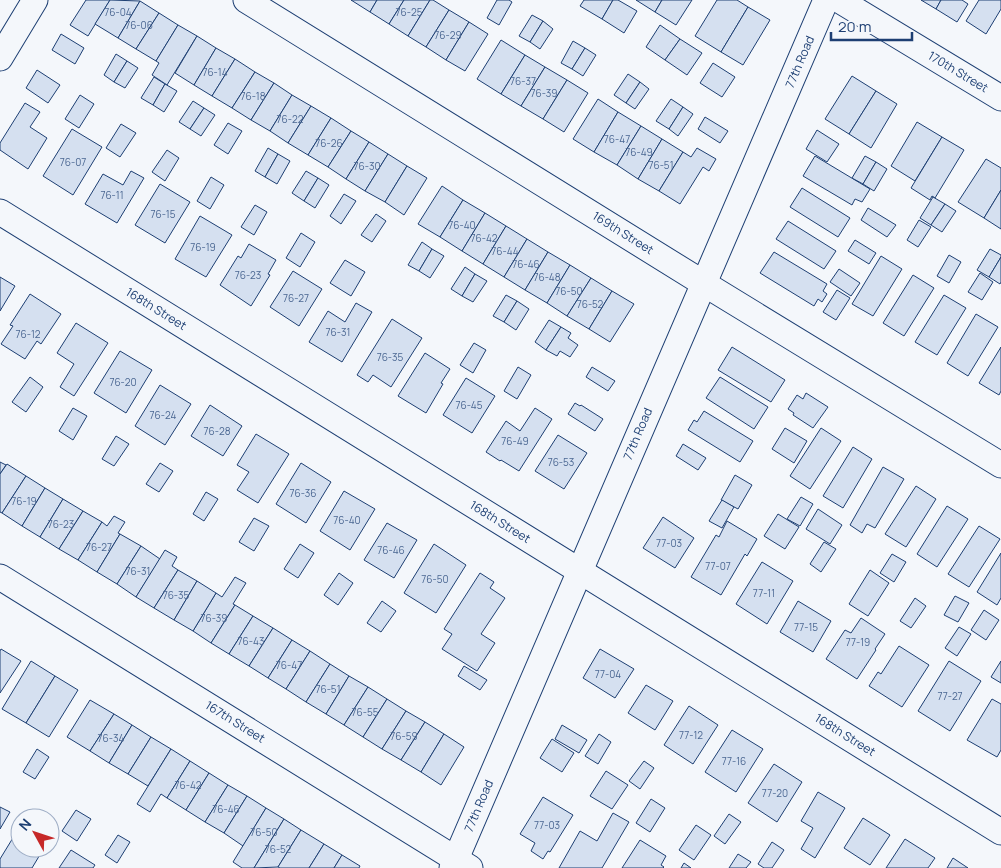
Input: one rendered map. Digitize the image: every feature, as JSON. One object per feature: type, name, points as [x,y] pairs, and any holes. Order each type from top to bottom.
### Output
[{"type":"street","points":[[0,58],[36,0]]},
{"type":"street","name":"169th Street","points":[[246,0],[1001,465]]},
{"type":"street","name":"77th Road","points":[[459,865],[579,571],[826,0]]},
{"type":"street","name":"170th Street","points":[[839,0],[1001,98]]},
{"type":"street","name":"168th Street","points":[[0,212],[1001,832]]},
{"type":"street","name":"167th Street","points":[[0,577],[459,865]]},
{"type":"building","points":[[86,0],[110,0],[88,36],[70,25]]},
{"type":"building","points":[[110,0],[140,1],[118,38],[95,24]]},
{"type":"building","points":[[351,0],[377,0],[370,12]]},
{"type":"building","points":[[377,0],[404,0],[389,24],[370,12]]},
{"type":"building","points":[[404,0],[430,0],[408,36],[389,24]]},
{"type":"building","points":[[430,0],[449,10],[426,47],[408,36]]},
{"type":"building","points":[[497,0],[509,0],[512,2],[499,25],[487,18]]},
{"type":"building","points":[[584,0],[613,0],[602,19],[580,6]]},
{"type":"building","points":[[613,0],[618,0],[637,11],[624,33],[602,19]]},
{"type":"building","points":[[636,0],[662,0],[655,12]]},
{"type":"building","points":[[662,0],[692,0],[676,25],[655,12]]},
{"type":"building","points":[[717,0],[737,0],[748,7],[721,52],[695,36]]},
{"type":"building","points":[[921,0],[941,0],[936,9]]},
{"type":"building","points":[[941,0],[962,0],[968,4],[957,22],[936,9]]},
{"type":"building","points":[[979,0],[1001,0],[1001,9],[986,34],[966,21]]},
{"type":"building","points":[[140,1],[159,13],[136,49],[118,38]]},
{"type":"building","points":[[748,7],[770,20],[743,65],[721,52]]},
{"type":"building","points":[[449,10],[469,22],[446,60],[426,47]]},
{"type":"building","points":[[159,13],[178,25],[156,61],[136,49]]},
{"type":"building","points":[[532,15],[543,21],[530,42],[519,36]]},
{"type":"building","points":[[543,21],[553,29],[540,49],[530,42]]},
{"type":"building","points":[[469,22],[488,34],[465,71],[446,60]]},
{"type":"building","points":[[178,25],[197,36],[167,85],[152,75],[159,63],[156,61]]},
{"type":"building","points":[[660,25],[680,39],[665,60],[646,47]]},
{"type":"building","points":[[61,34],[84,48],[75,64],[52,50]]},
{"type":"building","points":[[197,36],[216,48],[194,85],[175,73]]},
{"type":"building","points":[[680,39],[702,53],[687,75],[665,60]]},
{"type":"building","points":[[501,40],[525,55],[501,94],[477,79]]},
{"type":"building","points":[[573,41],[585,48],[572,69],[561,63]]},
{"type":"building","points":[[216,48],[235,59],[212,96],[194,85]]},
{"type":"building","points":[[585,48],[596,55],[583,76],[572,69]]},
{"type":"building","points":[[116,54],[127,61],[114,82],[104,75]]},
{"type":"building","points":[[525,55],[545,67],[521,106],[501,94]]},
{"type":"building","points":[[235,59],[255,72],[232,108],[212,96]]},
{"type":"building","points":[[127,61],[138,68],[125,88],[114,82]]},
{"type":"building","points":[[713,63],[735,77],[722,97],[700,83]]},
{"type":"building","points":[[545,67],[567,80],[543,119],[521,106]]},
{"type":"building","points":[[37,70],[60,85],[48,103],[26,88]]},
{"type":"building","points":[[255,72],[274,83],[251,120],[232,108]]},
{"type":"building","points":[[628,74],[640,82],[626,103],[614,95]]},
{"type":"building","points":[[852,76],[876,91],[849,134],[825,119]]},
{"type":"building","points":[[154,77],[165,84],[153,105],[141,98]]},
{"type":"building","points":[[567,80],[588,93],[564,132],[543,119]]},
{"type":"building","points":[[640,82],[649,89],[635,109],[626,103]]},
{"type":"building","points":[[274,83],[292,95],[270,131],[251,120]]},
{"type":"building","points":[[165,84],[177,91],[164,112],[153,105]]},
{"type":"building","points":[[876,91],[897,104],[871,148],[849,134]]},
{"type":"building","points":[[80,95],[94,104],[79,128],[65,119]]},
{"type":"building","points":[[292,95],[311,106],[288,143],[270,131]]},
{"type":"building","points":[[598,99],[618,112],[594,152],[573,139]]},
{"type":"building","points":[[671,99],[683,107],[669,129],[656,121]]},
{"type":"building","points":[[193,101],[204,108],[190,129],[179,122]]},
{"type":"building","points":[[25,103],[40,112],[30,127],[47,138],[28,169],[0,150],[0,143]]},
{"type":"building","points":[[311,106],[331,118],[308,155],[288,143]]},
{"type":"building","points":[[683,107],[693,114],[678,136],[669,129]]},
{"type":"building","points":[[204,108],[215,115],[201,136],[190,129]]},
{"type":"building","points":[[618,112],[641,126],[617,165],[594,152]]},
{"type":"building","points":[[705,117],[728,131],[720,143],[698,129]]},
{"type":"building","points":[[331,118],[351,131],[328,167],[308,155]]},
{"type":"building","points":[[917,122],[942,137],[915,181],[891,166]]},
{"type":"building","points":[[228,123],[242,131],[228,154],[214,145]]},
{"type":"building","points":[[121,124],[136,133],[120,157],[106,148]]},
{"type":"building","points":[[641,126],[662,139],[638,179],[617,165]]},
{"type":"building","points":[[72,129],[102,147],[73,195],[43,176]]},
{"type":"building","points":[[817,130],[839,144],[827,162],[806,149]]},
{"type":"building","points":[[351,131],[369,142],[346,179],[328,167]]},
{"type":"building","points":[[942,137],[964,150],[935,198],[932,196],[930,200],[911,188]]},
{"type":"building","points":[[662,139],[683,152],[659,191],[638,179]]},
{"type":"building","points":[[369,142],[388,154],[365,191],[346,179]]},
{"type":"building","points":[[268,148],[278,154],[265,177],[255,171]]},
{"type":"building","points":[[697,148],[716,159],[709,171],[703,167],[680,204],[659,191],[683,152],[691,157]]},
{"type":"building","points":[[167,150],[179,158],[165,181],[152,172]]},
{"type":"building","points":[[278,154],[290,161],[277,184],[265,177]]},
{"type":"building","points":[[388,154],[407,166],[385,202],[365,191]]},
{"type":"building","points":[[815,156],[870,189],[862,202],[855,199],[852,205],[803,176]]},
{"type":"building","points":[[865,156],[876,162],[863,184],[852,178]]},
{"type":"building","points":[[986,159],[1001,168],[1001,190],[984,218],[958,202]]},
{"type":"building","points":[[876,162],[887,169],[874,191],[863,184]]},
{"type":"building","points":[[407,166],[427,178],[404,215],[385,202]]},
{"type":"building","points":[[131,171],[144,178],[117,223],[85,204],[103,174],[123,185]]},
{"type":"building","points":[[306,171],[318,178],[304,201],[292,193]]},
{"type":"building","points":[[211,177],[224,185],[210,209],[197,201]]},
{"type":"building","points":[[318,178],[329,185],[315,208],[304,201]]},
{"type":"building","points":[[160,184],[190,202],[165,243],[135,225]]},
{"type":"building","points":[[442,186],[463,200],[440,237],[418,224]]},
{"type":"building","points":[[802,188],[850,218],[838,237],[790,207]]},
{"type":"building","points":[[1001,190],[1001,229],[984,218]]},
{"type":"building","points":[[344,194],[356,201],[341,224],[330,216]]},
{"type":"building","points":[[933,197],[945,204],[931,225],[920,218]]},
{"type":"building","points":[[463,200],[485,213],[462,251],[440,237]]},
{"type":"building","points":[[945,204],[956,211],[942,232],[931,225]]},
{"type":"building","points":[[255,205],[267,212],[254,235],[241,227]]},
{"type":"building","points":[[868,208],[896,225],[887,237],[861,220]]},
{"type":"building","points":[[485,213],[506,226],[483,264],[462,251]]},
{"type":"building","points":[[376,214],[386,221],[372,242],[361,235]]},
{"type":"building","points":[[200,216],[232,235],[206,277],[175,259]]},
{"type":"building","points":[[919,220],[931,227],[918,247],[907,240]]},
{"type":"building","points":[[788,221],[836,251],[824,269],[776,239]]},
{"type":"building","points":[[506,226],[527,239],[504,277],[483,264]]},
{"type":"building","points":[[301,233],[315,242],[300,267],[286,258]]},
{"type":"building","points":[[527,239],[548,252],[525,290],[504,277]]},
{"type":"building","points":[[855,240],[876,253],[869,264],[848,251]]},
{"type":"building","points":[[422,242],[432,249],[419,271],[408,265]]},
{"type":"building","points":[[249,244],[276,260],[268,274],[270,275],[251,306],[220,285],[238,256],[241,258]]},
{"type":"building","points":[[432,249],[444,256],[430,278],[419,271]]},
{"type":"building","points":[[990,249],[1001,255],[1001,257],[989,277],[977,270]]},
{"type":"building","points":[[548,252],[570,265],[547,303],[525,290]]},
{"type":"building","points":[[774,252],[827,284],[823,291],[827,294],[822,302],[818,299],[814,306],[760,273]]},
{"type":"building","points":[[949,255],[961,262],[949,283],[937,276]]},
{"type":"building","points":[[881,256],[902,269],[873,316],[852,304]]},
{"type":"building","points":[[1001,257],[1001,282],[1000,284],[989,277]]},
{"type":"building","points":[[345,260],[365,272],[351,296],[330,283]]},
{"type":"building","points":[[570,265],[591,278],[567,316],[547,303]]},
{"type":"building","points":[[465,267],[475,274],[462,296],[451,289]]},
{"type":"building","points":[[839,269],[860,283],[851,296],[830,282]]},
{"type":"building","points":[[293,271],[322,289],[299,326],[270,307]]},
{"type":"building","points":[[980,273],[993,282],[982,300],[968,292]]},
{"type":"building","points":[[475,274],[487,281],[473,302],[462,296]]},
{"type":"building","points":[[913,275],[934,288],[904,336],[883,323]]},
{"type":"building","points":[[0,277],[15,286],[0,311]]},
{"type":"building","points":[[591,278],[612,291],[589,329],[567,316]]},
{"type":"building","points":[[837,290],[850,298],[836,320],[823,312]]},
{"type":"building","points":[[612,291],[634,304],[610,342],[589,329]]},
{"type":"building","points":[[30,294],[61,314],[41,344],[37,341],[25,359],[1,344],[13,326],[10,325]]},
{"type":"building","points":[[506,295],[517,301],[504,322],[493,316]]},
{"type":"building","points":[[944,295],[966,308],[937,355],[915,342]]},
{"type":"building","points":[[517,301],[529,309],[516,330],[504,322]]},
{"type":"building","points":[[356,303],[372,312],[342,362],[309,342],[328,311],[345,322]]},
{"type":"building","points":[[976,314],[998,327],[968,376],[947,363]]},
{"type":"building","points":[[392,319],[422,338],[391,387],[373,375],[368,382],[357,375]]},
{"type":"building","points":[[549,320],[561,327],[546,350],[535,342]]},
{"type":"building","points":[[76,323],[108,343],[74,396],[60,387],[74,364],[57,353]]},
{"type":"building","points":[[561,327],[571,333],[568,338],[578,345],[570,357],[560,351],[557,356],[546,350]]},
{"type":"building","points":[[474,343],[486,350],[473,373],[460,365]]},
{"type":"building","points":[[732,347],[785,380],[771,402],[718,370]]},
{"type":"building","points":[[1001,347],[1001,391],[999,395],[979,383]]},
{"type":"building","points":[[120,351],[152,370],[126,413],[94,393]]},
{"type":"building","points":[[425,353],[450,369],[426,413],[398,396]]},
{"type":"building","points":[[518,367],[531,375],[517,399],[504,391]]},
{"type":"building","points":[[592,367],[615,381],[608,391],[586,377]]},
{"type":"building","points":[[30,377],[43,387],[26,412],[12,402]]},
{"type":"building","points":[[720,377],[768,407],[754,429],[706,398]]},
{"type":"building","points":[[466,378],[495,396],[472,433],[443,415]]},
{"type":"building","points":[[160,385],[191,404],[165,445],[135,426]]},
{"type":"building","points":[[806,393],[828,407],[813,428],[793,415],[794,413],[788,409],[797,395],[803,399]]},
{"type":"building","points":[[575,403],[603,419],[595,431],[568,414]]},
{"type":"building","points":[[210,405],[242,426],[223,456],[191,436]]},
{"type":"building","points":[[73,408],[87,416],[73,440],[59,431]]},
{"type":"building","points":[[535,408],[552,419],[519,471],[486,452],[506,421],[520,431]]},
{"type":"building","points":[[704,411],[753,441],[740,462],[688,430],[694,420],[697,422]]},
{"type":"building","points":[[785,428],[807,441],[794,463],[772,449]]},
{"type":"building","points":[[821,428],[841,441],[810,489],[790,476]]},
{"type":"building","points":[[256,434],[289,454],[258,503],[237,490],[249,472],[237,465]]},
{"type":"building","points":[[558,435],[587,453],[564,489],[535,471]]},
{"type":"building","points":[[116,436],[129,444],[114,466],[102,459]]},
{"type":"building","points":[[683,444],[706,458],[698,470],[676,456]]},
{"type":"building","points":[[853,447],[872,459],[843,508],[823,496]]},
{"type":"building","points":[[0,462],[6,465],[0,474]]},
{"type":"building","points":[[160,463],[173,471],[159,492],[146,484]]},
{"type":"building","points":[[301,463],[331,482],[306,523],[276,504]]},
{"type":"building","points":[[7,464],[26,476],[2,513],[0,512],[0,474]]},
{"type":"building","points":[[883,467],[904,479],[875,528],[867,524],[862,533],[850,525]]},
{"type":"building","points":[[735,475],[752,485],[738,509],[721,500]]},
{"type":"building","points":[[26,476],[45,488],[22,526],[2,513]]},
{"type":"building","points":[[916,486],[936,499],[906,547],[885,534]]},
{"type":"building","points":[[45,488],[63,499],[40,537],[22,526]]},
{"type":"building","points":[[344,491],[375,509],[350,550],[320,531]]},
{"type":"building","points":[[206,492],[218,499],[204,521],[193,514]]},
{"type":"building","points":[[801,497],[813,504],[800,526],[787,519]]},
{"type":"building","points":[[63,499],[83,511],[59,549],[40,537]]},
{"type":"building","points":[[722,500],[734,507],[722,528],[709,521]]},
{"type":"building","points":[[947,506],[968,519],[937,567],[917,554]]},
{"type":"building","points":[[818,509],[842,525],[830,544],[806,529]]},
{"type":"building","points":[[83,511],[102,522],[78,560],[59,549]]},
{"type":"building","points":[[778,514],[799,527],[785,549],[764,536]]},
{"type":"building","points":[[114,516],[125,522],[118,533],[120,534],[97,572],[78,560],[102,522],[107,526]]},
{"type":"building","points":[[663,517],[694,538],[675,568],[643,548]]},
{"type":"building","points":[[254,518],[269,526],[254,551],[239,542]]},
{"type":"building","points":[[727,521],[757,539],[747,556],[745,554],[721,595],[691,577],[716,535],[719,537]]},
{"type":"building","points":[[387,523],[417,540],[394,578],[364,560]]},
{"type":"building","points":[[979,526],[1000,539],[969,587],[948,574]]},
{"type":"building","points":[[120,534],[141,546],[117,584],[97,572]]},
{"type":"building","points":[[824,542],[836,549],[821,572],[810,564]]},
{"type":"building","points":[[300,544],[314,553],[298,578],[284,569]]},
{"type":"building","points":[[434,544],[466,565],[436,613],[404,593]]},
{"type":"building","points":[[141,546],[160,559],[136,597],[117,584]]},
{"type":"building","points":[[165,550],[177,557],[172,566],[178,570],[154,608],[136,597]]},
{"type":"building","points":[[1001,553],[1001,598],[997,605],[977,592]]},
{"type":"building","points":[[892,554],[906,562],[894,582],[880,573]]},
{"type":"building","points":[[762,562],[793,581],[767,624],[736,604]]},
{"type":"building","points":[[178,570],[197,581],[174,620],[154,608]]},
{"type":"building","points":[[870,570],[889,583],[868,616],[849,604]]},
{"type":"building","points":[[339,573],[353,583],[338,605],[324,595]]},
{"type":"building","points":[[480,573],[494,582],[490,588],[505,598],[481,634],[495,643],[477,671],[442,649],[452,634],[444,629]]},
{"type":"building","points":[[235,577],[246,583],[233,604],[235,605],[211,643],[193,631],[216,593],[222,597]]},
{"type":"building","points":[[197,581],[216,593],[193,631],[174,620]]},
{"type":"building","points":[[955,596],[969,603],[958,622],[944,615]]},
{"type":"building","points":[[915,598],[926,606],[911,628],[900,621]]},
{"type":"building","points":[[382,601],[396,611],[381,632],[367,623]]},
{"type":"building","points":[[798,601],[831,621],[813,652],[780,632]]},
{"type":"building","points":[[235,605],[253,616],[229,654],[211,643]]},
{"type":"building","points":[[984,610],[999,620],[986,640],[971,630]]},
{"type":"building","points":[[253,616],[273,628],[249,666],[229,654]]},
{"type":"building","points":[[861,618],[885,634],[857,679],[826,659],[845,630],[851,633]]},
{"type":"building","points":[[959,627],[971,634],[957,656],[945,648]]},
{"type":"building","points":[[273,628],[292,640],[268,678],[249,666]]},
{"type":"building","points":[[292,640],[310,651],[286,689],[268,678]]},
{"type":"building","points":[[899,646],[929,665],[902,707],[869,686],[878,672],[881,674]]},
{"type":"building","points":[[1,649],[21,661],[0,693],[0,651]]},
{"type":"building","points":[[600,649],[634,669],[615,698],[583,678]]},
{"type":"building","points":[[310,651],[330,664],[306,702],[286,689]]},
{"type":"building","points":[[31,661],[55,676],[26,723],[2,709]]},
{"type":"building","points":[[949,661],[981,681],[950,731],[918,711]]},
{"type":"building","points":[[1001,661],[1001,683],[991,677]]},
{"type":"building","points":[[330,664],[349,676],[326,714],[306,702]]},
{"type":"building","points":[[464,666],[487,680],[480,690],[458,676]]},
{"type":"building","points":[[55,676],[78,690],[49,737],[26,723]]},
{"type":"building","points":[[349,676],[368,687],[344,725],[326,714]]},
{"type":"building","points":[[646,685],[673,701],[655,730],[628,713]]},
{"type":"building","points":[[368,687],[387,699],[363,737],[344,725]]},
{"type":"building","points":[[387,699],[406,711],[382,749],[363,737]]},
{"type":"building","points":[[992,699],[1001,704],[1001,750],[997,757],[967,740]]},
{"type":"building","points":[[90,700],[114,714],[90,751],[67,737]]},
{"type":"building","points":[[689,706],[718,725],[693,764],[664,745]]},
{"type":"building","points":[[406,711],[425,722],[401,760],[382,749]]},
{"type":"building","points":[[114,714],[132,725],[109,763],[90,751]]},
{"type":"building","points":[[425,722],[444,734],[421,772],[401,760]]},
{"type":"building","points":[[132,725],[151,737],[128,774],[109,763]]},
{"type":"building","points":[[562,725],[587,740],[579,753],[555,739]]},
{"type":"building","points":[[732,730],[763,749],[736,792],[705,772]]},
{"type":"building","points":[[444,734],[464,747],[441,785],[421,772]]},
{"type":"building","points":[[599,734],[611,742],[598,764],[585,756]]},
{"type":"building","points":[[151,737],[171,749],[148,786],[128,774]]},
{"type":"building","points":[[552,739],[574,753],[562,772],[540,758]]},
{"type":"building","points":[[37,749],[49,757],[35,779],[23,772]]},
{"type":"building","points":[[171,749],[190,761],[167,798],[161,794],[150,812],[137,804]]},
{"type":"building","points":[[190,761],[209,773],[186,810],[167,798]]},
{"type":"building","points":[[644,761],[654,768],[640,789],[629,781]]},
{"type":"building","points":[[774,764],[802,782],[777,822],[748,803]]},
{"type":"building","points":[[606,771],[628,785],[612,809],[590,796]]},
{"type":"building","points":[[209,773],[228,785],[205,822],[186,810]]},
{"type":"building","points":[[228,785],[247,796],[224,833],[205,822]]},
{"type":"building","points":[[818,792],[845,808],[815,858],[801,849],[813,828],[801,821]]},
{"type":"building","points":[[247,796],[266,808],[243,846],[224,833]]},
{"type":"building","points":[[543,797],[573,815],[550,852],[548,851],[543,859],[531,851],[535,843],[520,834]]},
{"type":"building","points":[[651,799],[665,808],[650,832],[636,823]]},
{"type":"building","points":[[0,807],[10,812],[0,829]]},
{"type":"building","points":[[266,808],[284,819],[254,868],[242,868],[233,862]]},
{"type":"building","points":[[76,810],[91,819],[77,841],[62,831]]},
{"type":"building","points":[[613,813],[629,822],[602,868],[559,868],[580,831],[597,841]]},
{"type":"building","points":[[729,814],[741,822],[725,844],[714,836]]},
{"type":"building","points":[[863,818],[890,835],[870,865],[844,848]]},
{"type":"building","points":[[284,819],[301,830],[278,867],[254,868]]},
{"type":"building","points":[[696,825],[711,835],[694,860],[679,850]]},
{"type":"building","points":[[301,830],[324,844],[309,868],[278,867]]},
{"type":"building","points":[[118,835],[130,842],[117,863],[105,855]]},
{"type":"building","points":[[905,839],[935,858],[928,868],[886,868]]},
{"type":"building","points":[[640,840],[666,856],[661,865],[663,868],[622,868]]},
{"type":"building","points":[[772,842],[784,850],[772,868],[764,868],[758,864]]},
{"type":"building","points":[[10,843],[10,858],[38,858],[32,868],[0,868],[0,859]]},
{"type":"building","points":[[324,844],[342,855],[334,868],[309,868]]},
{"type":"building","points":[[71,850],[95,865],[93,868],[59,868]]},
{"type":"building","points":[[738,854],[751,862],[746,868],[729,868]]},
{"type":"building","points":[[342,855],[360,866],[359,868],[334,868]]},
{"type":"building","points":[[953,858],[968,868],[947,868]]},
{"type":"building","points":[[684,863],[691,868],[681,868]]}]
